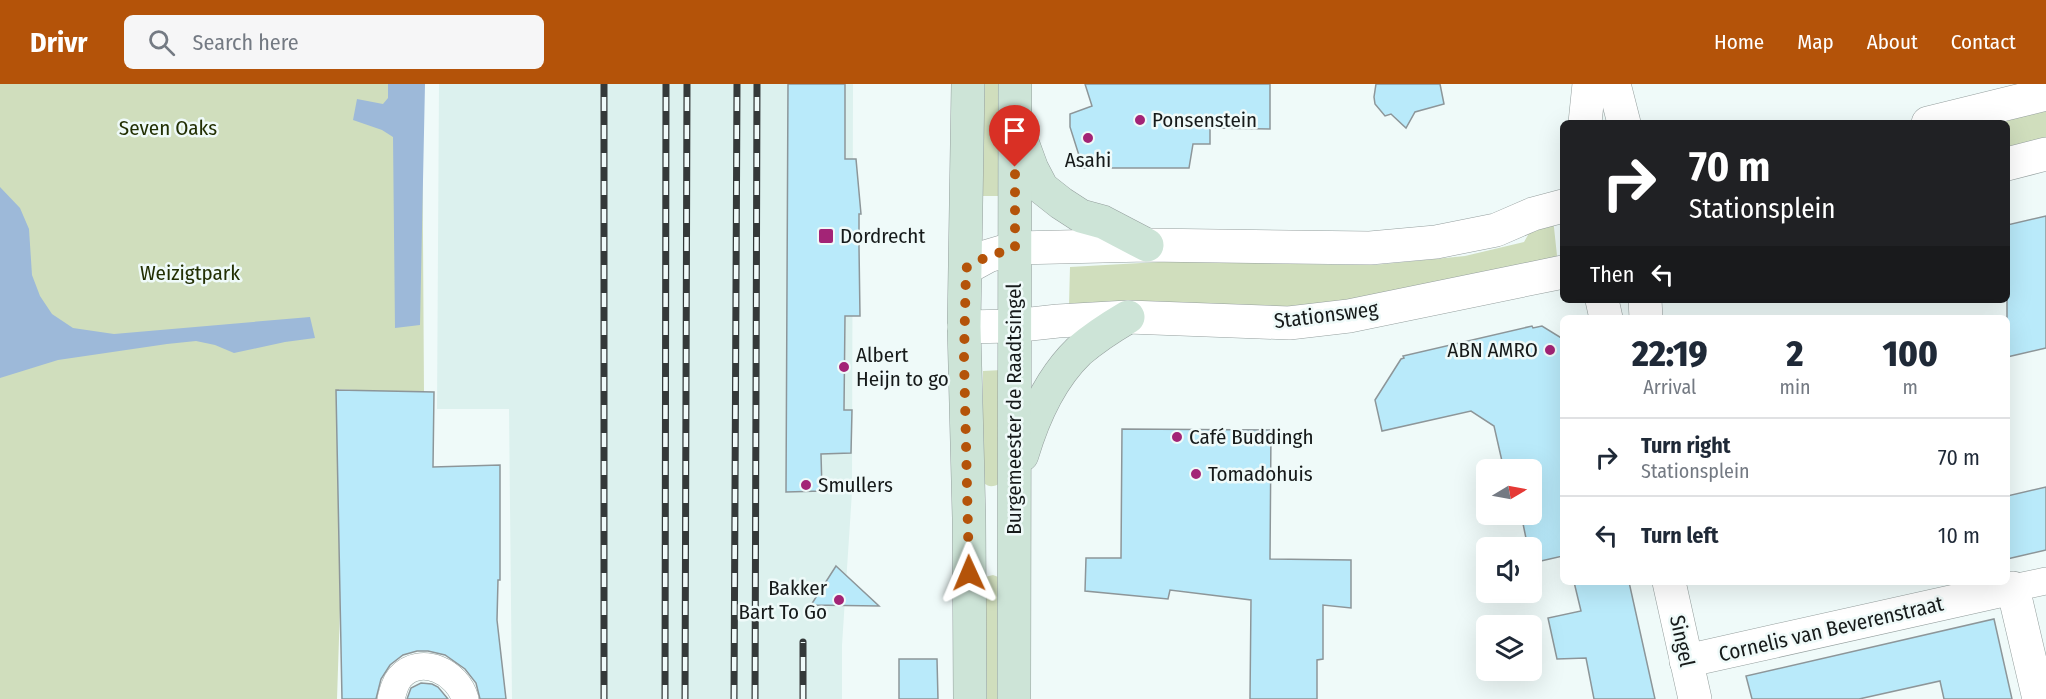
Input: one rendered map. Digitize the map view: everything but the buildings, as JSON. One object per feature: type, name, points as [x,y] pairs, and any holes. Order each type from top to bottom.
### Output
[{"type":"main road","points":[[968,84],[964,327],[969,518],[970,699]]},
{"type":"main road","points":[[1015,95],[1020,136],[1032,170],[1042,188],[1081,216],[1103,222],[1147,245]]},
{"type":"main road","name":"Burgemeester de Raadtsingel","points":[[1014,699],[1015,95]]},
{"type":"main road","points":[[1014,480],[1032,424],[1055,381],[1079,352],[1128,316]]},
{"type":"street","points":[[1585,120],[1589,84]]},
{"type":"street","points":[[1614,84],[1623,120]]},
{"type":"street","points":[[1940,120],[2046,94]]},
{"type":"street","points":[[2010,163],[2046,154]]},
{"type":"street","points":[[966,268],[988,256],[1015,248],[1147,245],[1370,248],[1436,242],[1496,230],[1533,214],[1560,207]]},
{"type":"street","name":"Stationsweg","points":[[964,327],[1013,326],[1128,316],[1289,323],[1359,314],[1560,273]]},
{"type":"street","name":"Cornelis van Beverenstraat","points":[[1686,662],[2046,581]]},
{"type":"street","name":"Singel","points":[[1671,585],[1695,699]]},
{"type":"street","points":[[2013,588],[2039,699]]},
{"type":"street","points":[[391,699],[398,679],[404,673],[412,669],[429,668],[446,672],[453,677],[465,699]]},
{"type":"shaded area","points":[[439,84],[853,84],[852,492],[842,645],[842,699],[512,699],[509,409],[437,409]]},
{"type":"green space","name":"Weizigtpark","points":[[0,84],[422,84],[424,394],[339,389],[340,608],[337,699],[0,699]]},
{"type":"green space","points":[[983,84],[1002,84],[1001,196],[983,196]]},
{"type":"green space","points":[[2046,101],[2046,142],[2010,150],[2010,120],[1965,120]]},
{"type":"green space","points":[[1553,218],[1558,265],[1364,307],[1069,306],[1070,267],[1194,260],[1374,265],[1465,256],[1524,242],[1536,221]]},
{"type":"green space","points":[[1002,370],[1001,483],[991,486],[983,482],[983,371]]},
{"type":"green space","points":[[993,575],[1001,578],[1001,699],[985,699],[985,577]]},
{"type":"water","points":[[388,84],[425,84],[420,325],[395,328],[393,137],[382,130],[353,120],[357,99],[383,104],[388,98]]},
{"type":"water","points":[[0,187],[20,208],[29,229],[32,275],[40,296],[52,314],[73,328],[114,334],[310,317],[315,338],[234,353],[215,345],[196,341],[167,344],[58,360],[0,378]]},
{"type":"railway","points":[[604,84],[604,699]]},
{"type":"railway","points":[[665,699],[666,84]]},
{"type":"railway","points":[[685,699],[687,84]]},
{"type":"railway","points":[[734,699],[737,84]]},
{"type":"railway","points":[[755,699],[757,84]]},
{"type":"railway","points":[[803,642],[803,699]]},
{"type":"place","name":"Ponsenstein","points":[[1140,120]]},
{"type":"place","name":"Asahi","points":[[1088,138]]},
{"type":"place","name":"Dordrecht","points":[[826,236]]},
{"type":"place","name":"ABN AMRO","points":[[1550,350]]},
{"type":"place","name":"Albert Heijn to go","points":[[844,367]]},
{"type":"place","name":"Café Buddingh","points":[[1177,437]]},
{"type":"place","name":"Tomadohuis","points":[[1196,474]]},
{"type":"place","name":"Smullers","points":[[806,485]]},
{"type":"place","name":"Bakker Bart To Go","points":[[839,600]]},
{"type":"route","points":[[969,573],[964,358],[966,268],[988,256],[1015,248],[1015,167]]},
{"type":"park label","name":"Seven Oaks","points":[[168,128]]}]
